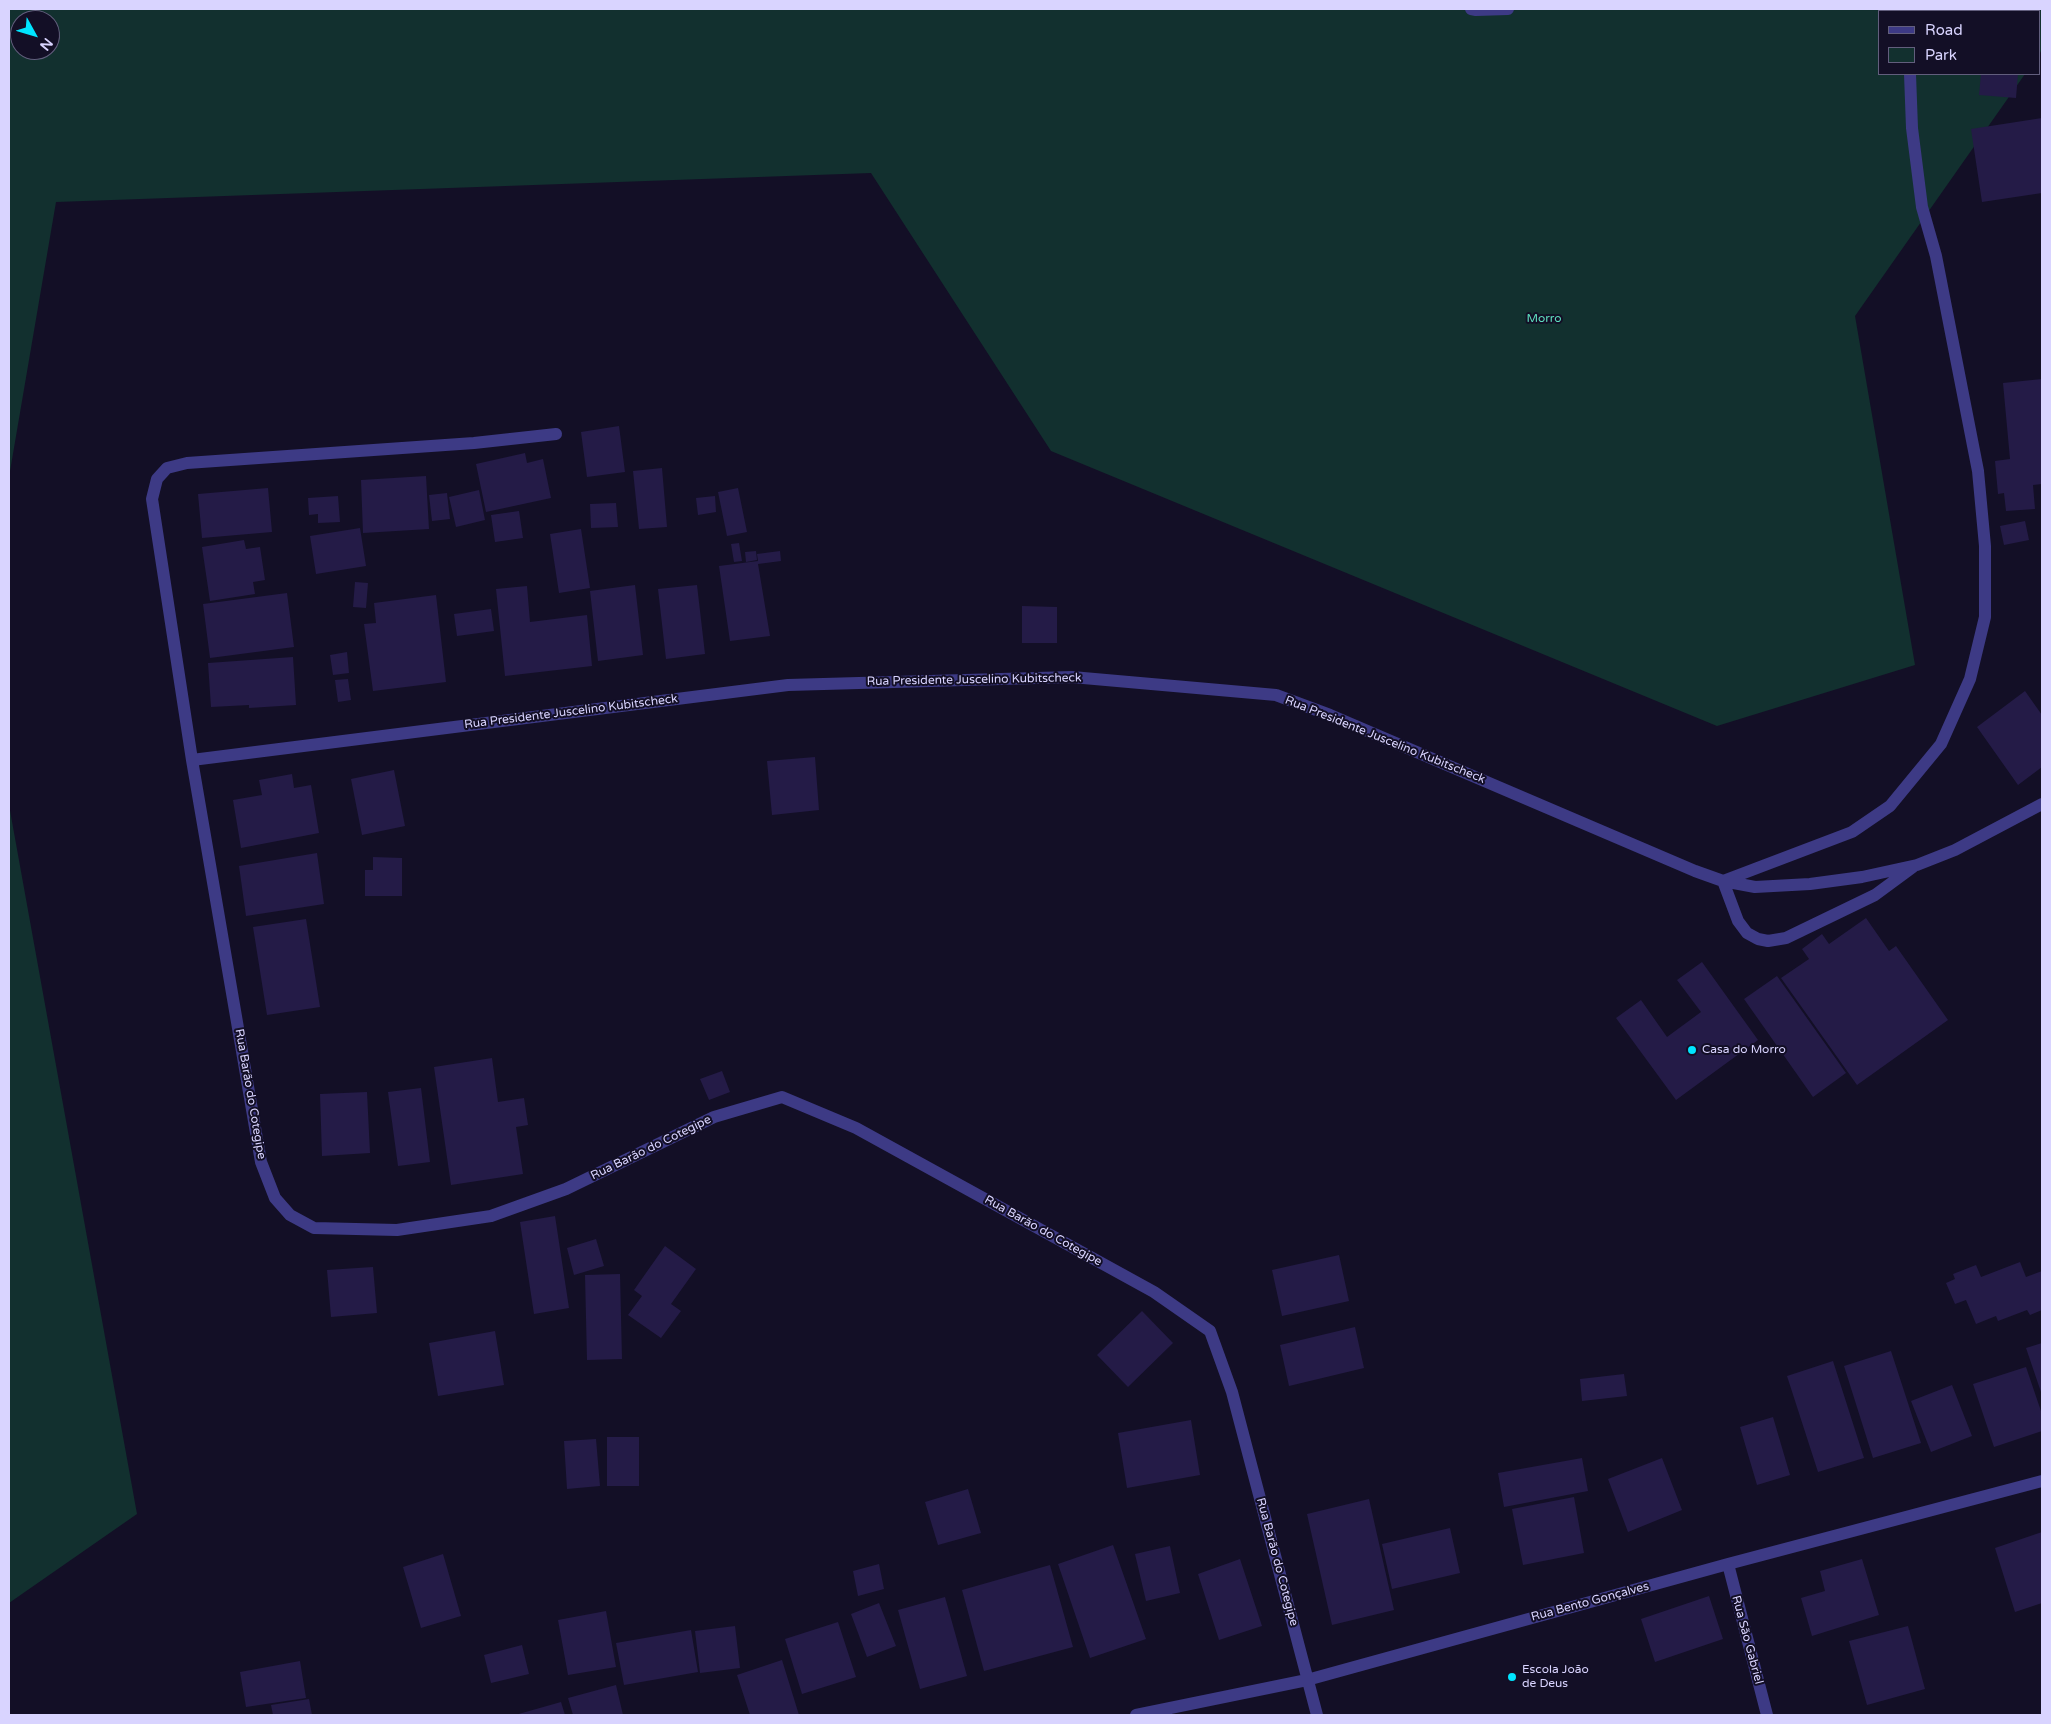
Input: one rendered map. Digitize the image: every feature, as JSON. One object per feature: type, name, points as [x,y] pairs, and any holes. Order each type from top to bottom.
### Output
[{"type":"street","points":[[1471,9],[1508,9]]},
{"type":"street","points":[[1723,881],[1852,832],[1890,806],[1941,744],[1970,679],[1985,617],[1985,546],[1978,470],[1936,256],[1922,207],[1912,128],[1910,75]]},
{"type":"street","name":"Rua Barão do Cotegipe","points":[[556,434],[474,443],[187,463],[167,468],[157,479],[152,499],[192,760],[261,1162],[275,1198],[290,1216],[314,1228],[396,1230],[491,1216],[566,1189],[714,1117],[782,1097],[856,1128],[1154,1292],[1210,1331],[1232,1392],[1317,1715]]},
{"type":"street","name":"Rua Presidente Juscelino Kubitscheck","points":[[192,760],[788,685],[1072,677],[1276,695],[1330,715],[1695,871],[1723,881],[1754,887],[1810,884],[1862,877],[1917,865],[1955,850],[2042,804]]},
{"type":"street","name":"Rua Presidente Juscelino Kubitscheck","points":[[1723,881],[1738,921],[1747,932],[1758,939],[1768,941],[1786,938],[1875,895],[1917,865]]},
{"type":"street","name":"Rua Bento Gonçalves","points":[[1136,1715],[1308,1680],[1728,1564],[2042,1482]]},
{"type":"street","name":"Rua São Gabriel","points":[[1728,1564],[1767,1715]]},
{"type":"green space","name":"Morro","points":[[9,9],[2042,9],[2041,51],[2041,10],[1878,10],[1878,75],[2024,75],[1855,316],[1915,665],[1717,726],[1051,451],[871,173],[56,202],[9,477]]},
{"type":"green space","points":[[9,805],[137,1514],[9,1603]]},
{"type":"building","points":[[1981,75],[2018,75],[2016,98],[1979,95]]},
{"type":"building","points":[[2042,118],[2042,193],[1982,202],[1971,129]]},
{"type":"building","points":[[2042,379],[2042,484],[2033,485],[2035,509],[2006,511],[2004,493],[1998,494],[1995,461],[2010,459],[2003,383]]},
{"type":"building","points":[[619,426],[625,472],[587,477],[581,432]]},
{"type":"building","points":[[525,453],[527,463],[543,459],[551,498],[486,512],[476,464]]},
{"type":"building","points":[[662,468],[667,527],[639,529],[633,471]]},
{"type":"building","points":[[426,476],[429,529],[363,533],[361,480]]},
{"type":"building","points":[[268,488],[272,532],[202,538],[198,494]]},
{"type":"building","points":[[738,488],[747,532],[727,536],[718,492]]},
{"type":"building","points":[[479,490],[485,520],[456,527],[449,497]]},
{"type":"building","points":[[447,493],[450,519],[432,521],[429,495]]},
{"type":"building","points":[[338,496],[340,522],[318,523],[318,514],[309,515],[308,498]]},
{"type":"building","points":[[715,496],[716,512],[698,515],[696,498]]},
{"type":"building","points":[[616,503],[618,527],[591,528],[590,504]]},
{"type":"building","points":[[519,511],[523,538],[495,542],[491,515]]},
{"type":"building","points":[[2025,521],[2029,540],[2004,545],[2000,526]]},
{"type":"building","points":[[360,528],[366,566],[316,574],[310,536]]},
{"type":"building","points":[[581,529],[590,588],[559,593],[550,534]]},
{"type":"building","points":[[244,540],[246,549],[260,547],[265,580],[253,582],[255,594],[210,601],[202,547]]},
{"type":"building","points":[[739,543],[742,561],[734,562],[731,544]]},
{"type":"building","points":[[756,551],[757,560],[746,562],[745,552]]},
{"type":"building","points":[[780,551],[781,561],[758,564],[770,636],[730,641],[719,566],[758,561],[757,554]]},
{"type":"building","points":[[355,582],[368,583],[366,608],[353,607]]},
{"type":"building","points":[[635,585],[643,655],[598,661],[590,591]]},
{"type":"building","points":[[697,585],[705,654],[666,659],[658,589]]},
{"type":"building","points":[[527,586],[530,622],[587,615],[592,666],[505,676],[496,589]]},
{"type":"building","points":[[287,593],[294,647],[210,658],[203,604]]},
{"type":"building","points":[[436,595],[446,682],[373,691],[364,624],[376,623],[374,603]]},
{"type":"building","points":[[1022,606],[1057,607],[1057,643],[1022,643]]},
{"type":"building","points":[[491,609],[494,631],[457,636],[454,614]]},
{"type":"building","points":[[347,652],[349,673],[333,675],[330,655]]},
{"type":"building","points":[[293,657],[296,705],[249,708],[249,705],[211,707],[208,663]]},
{"type":"building","points":[[348,679],[351,700],[338,702],[335,680]]},
{"type":"building","points":[[2025,691],[2042,715],[2042,767],[2018,785],[1977,727]]},
{"type":"building","points":[[815,757],[819,810],[772,815],[767,761]]},
{"type":"building","points":[[394,770],[405,826],[362,835],[351,779]]},
{"type":"building","points":[[292,774],[294,788],[311,785],[319,833],[241,848],[233,800],[262,795],[259,780]]},
{"type":"building","points":[[317,853],[324,904],[246,916],[239,866]]},
{"type":"building","points":[[373,857],[402,858],[402,896],[365,896],[365,870],[373,870]]},
{"type":"building","points":[[1866,918],[1889,951],[1896,946],[1948,1020],[1857,1085],[1781,978],[1809,959],[1802,949],[1822,934],[1829,944]]},
{"type":"building","points":[[306,919],[320,1007],[267,1015],[253,927]]},
{"type":"building","points":[[1702,962],[1758,1040],[1676,1100],[1616,1018],[1641,1000],[1667,1037],[1701,1012],[1677,980]]},
{"type":"building","points":[[1777,976],[1846,1073],[1813,1097],[1744,999]]},
{"type":"building","points":[[492,1058],[498,1102],[524,1098],[528,1125],[516,1127],[523,1174],[451,1185],[434,1067]]},
{"type":"building","points":[[722,1071],[730,1092],[709,1100],[700,1079]]},
{"type":"building","points":[[421,1088],[430,1162],[398,1166],[388,1092]]},
{"type":"building","points":[[367,1092],[370,1153],[322,1156],[320,1094]]},
{"type":"building","points":[[555,1216],[569,1308],[534,1314],[520,1222]]},
{"type":"building","points":[[596,1239],[604,1266],[574,1275],[567,1248]]},
{"type":"building","points":[[665,1246],[696,1269],[671,1304],[681,1311],[661,1338],[628,1315],[642,1296],[634,1290]]},
{"type":"building","points":[[1339,1255],[1349,1301],[1282,1316],[1272,1270]]},
{"type":"building","points":[[2020,1262],[2026,1277],[2042,1271],[2042,1310],[2030,1315],[2027,1310],[1998,1321],[1996,1316],[1976,1324],[1966,1300],[1955,1304],[1946,1283],[1955,1279],[1953,1274],[1976,1265],[1981,1277]]},
{"type":"building","points":[[373,1267],[377,1313],[331,1317],[327,1270]]},
{"type":"building","points":[[620,1274],[622,1359],[587,1360],[585,1275]]},
{"type":"building","points":[[1142,1311],[1173,1343],[1128,1387],[1097,1355]]},
{"type":"building","points":[[1355,1327],[1364,1368],[1289,1386],[1280,1345]]},
{"type":"building","points":[[495,1331],[504,1385],[438,1396],[429,1343]]},
{"type":"building","points":[[2042,1343],[2042,1395],[2026,1348]]},
{"type":"building","points":[[1891,1351],[1921,1443],[1873,1458],[1844,1366]]},
{"type":"building","points":[[1833,1361],[1864,1458],[1818,1472],[1787,1376]]},
{"type":"building","points":[[2026,1367],[2042,1414],[2042,1431],[1994,1447],[1973,1384]]},
{"type":"building","points":[[1624,1374],[1627,1396],[1582,1401],[1580,1379]]},
{"type":"building","points":[[1952,1385],[1972,1436],[1931,1452],[1911,1401]]},
{"type":"building","points":[[1773,1417],[1790,1475],[1757,1485],[1740,1427]]},
{"type":"building","points":[[1191,1420],[1200,1475],[1127,1488],[1118,1433]]},
{"type":"building","points":[[607,1437],[639,1437],[639,1486],[607,1486]]},
{"type":"building","points":[[596,1439],[600,1486],[567,1489],[564,1441]]},
{"type":"building","points":[[1582,1458],[1588,1491],[1504,1507],[1498,1473]]},
{"type":"building","points":[[1662,1458],[1682,1510],[1628,1532],[1608,1479]]},
{"type":"building","points":[[968,1489],[981,1533],[938,1545],[925,1502]]},
{"type":"building","points":[[1574,1497],[1584,1553],[1523,1565],[1512,1509]]},
{"type":"building","points":[[1369,1499],[1394,1610],[1332,1625],[1307,1514]]},
{"type":"building","points":[[1450,1528],[1460,1573],[1392,1589],[1382,1544]]},
{"type":"building","points":[[2042,1532],[2042,1603],[2015,1612],[1995,1548]]},
{"type":"building","points":[[1113,1545],[1146,1639],[1090,1658],[1058,1564]]},
{"type":"building","points":[[1170,1546],[1180,1593],[1146,1601],[1135,1554]]},
{"type":"building","points":[[443,1554],[461,1616],[421,1628],[403,1567]]},
{"type":"building","points":[[1240,1559],[1262,1626],[1219,1640],[1198,1574]]},
{"type":"building","points":[[1862,1559],[1879,1615],[1812,1636],[1801,1598],[1825,1591],[1820,1571]]},
{"type":"building","points":[[879,1564],[884,1589],[858,1596],[853,1571]]},
{"type":"building","points":[[1050,1565],[1073,1647],[984,1671],[962,1590]]},
{"type":"building","points":[[1709,1596],[1723,1639],[1655,1662],[1641,1619]]},
{"type":"building","points":[[945,1597],[967,1676],[920,1689],[898,1610]]},
{"type":"building","points":[[879,1603],[896,1646],[867,1657],[851,1614]]},
{"type":"building","points":[[606,1611],[616,1667],[568,1675],[558,1620]]},
{"type":"building","points":[[838,1622],[856,1677],[802,1694],[785,1639]]},
{"type":"building","points":[[735,1626],[740,1668],[700,1673],[695,1631]]},
{"type":"building","points":[[1908,1626],[1925,1689],[1867,1705],[1849,1641]]},
{"type":"building","points":[[691,1630],[698,1672],[624,1685],[616,1643]]},
{"type":"building","points":[[522,1645],[529,1674],[491,1683],[484,1655]]},
{"type":"building","points":[[782,1660],[799,1715],[750,1715],[737,1675]]},
{"type":"building","points":[[300,1661],[306,1698],[246,1707],[240,1672]]},
{"type":"building","points":[[616,1685],[623,1715],[573,1715],[568,1698]]},
{"type":"building","points":[[309,1699],[312,1715],[273,1715],[271,1705]]},
{"type":"building","points":[[561,1702],[565,1715],[515,1715]]},
{"type":"place","name":"Casa do Morro","points":[[1692,1050]]},
{"type":"place","name":"Escola João de Deus","points":[[1512,1677]]}]
